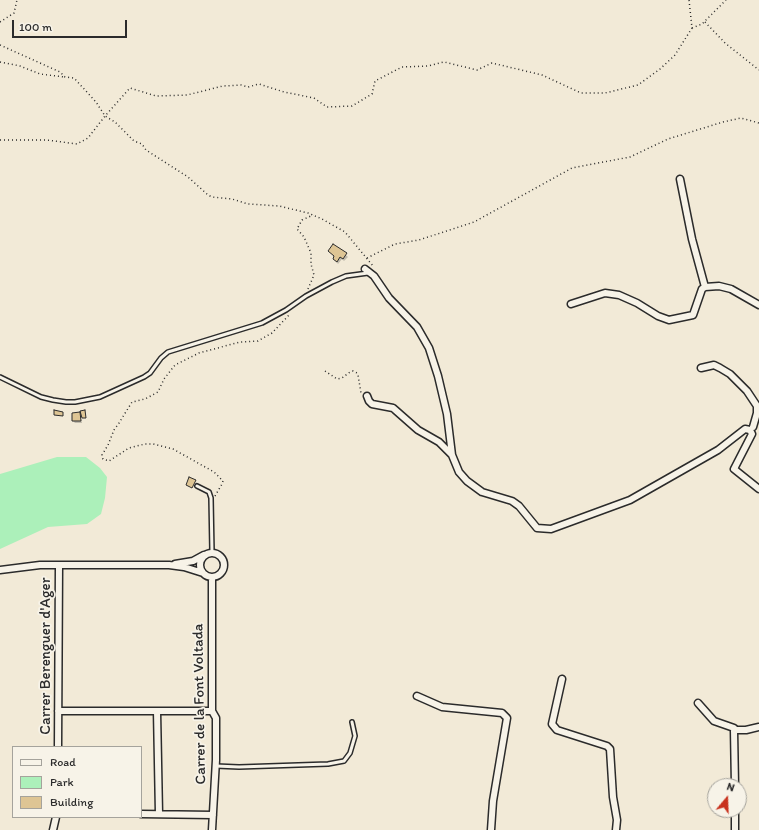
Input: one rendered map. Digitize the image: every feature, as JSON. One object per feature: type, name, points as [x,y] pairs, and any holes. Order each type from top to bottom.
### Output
[{"type":"street","points":[[680,179],[692,239],[705,287]]},
{"type":"street","points":[[370,272],[389,298],[416,327],[428,348],[438,376],[447,414],[452,455],[459,472],[482,492],[512,501],[519,506],[537,528],[551,529],[630,500],[718,450],[741,431],[754,427]]},
{"type":"street","points":[[571,304],[605,293],[619,295],[637,303],[658,316],[669,320],[693,315],[702,289],[705,287],[719,286],[731,289],[759,305]]},
{"type":"street","points":[[701,368],[714,365],[730,374],[747,390],[757,406],[757,413],[752,434],[734,468],[759,489]]},
{"type":"street","points":[[368,399],[372,404],[393,408],[418,430],[439,442],[452,455]]},
{"type":"street","points":[[0,570],[40,565],[169,565],[184,567],[212,577],[220,574],[224,567],[224,563],[220,555],[212,552],[193,561],[169,565]]},
{"type":"street","points":[[203,573],[200,562],[204,555]]},
{"type":"street","name":"Carrer Berenguer d'Ager","points":[[58,746],[59,565]]},
{"type":"street","name":"Carrer de la Font Voltada","points":[[212,577],[212,711],[216,718],[216,766],[212,830]]},
{"type":"street","points":[[562,680],[552,724],[557,730],[607,746],[610,749],[613,797],[617,820],[616,830]]},
{"type":"street","points":[[417,696],[437,706],[502,714],[507,718],[492,801],[491,830]]},
{"type":"street","points":[[698,703],[714,721],[734,728],[734,730],[746,730],[759,727]]},
{"type":"street","points":[[58,711],[212,711]]},
{"type":"street","points":[[157,711],[159,814]]},
{"type":"street","points":[[734,730],[735,778]]},
{"type":"street","points":[[142,814],[213,815]]},
{"type":"street","points":[[53,830],[56,818]]},
{"type":"street","points":[[735,818],[735,830]]},
{"type":"lane","points":[[0,377],[41,397],[53,400],[75,402],[100,397],[144,377],[150,373],[161,358],[168,352],[262,323],[286,310],[306,296],[340,278],[370,272]]},
{"type":"lane","points":[[197,486],[206,490],[210,494],[211,498],[212,552]]},
{"type":"lane","points":[[216,766],[239,767],[328,764],[344,761],[350,753],[355,736],[352,722]]},
{"type":"path","points":[[0,22],[14,14],[18,0]]},
{"type":"path","points":[[689,0],[692,28]]},
{"type":"path","points":[[0,140],[47,140],[77,144],[88,138],[130,88],[156,96],[187,95],[223,86],[241,85],[248,87],[259,84],[284,92],[314,98],[327,107],[352,106],[372,94],[375,81],[402,67],[428,66],[444,62],[477,70],[492,63],[542,75],[581,93],[605,93],[638,85],[660,69],[675,55],[692,28],[705,22],[726,0]]},
{"type":"path","points":[[705,22],[725,43],[759,70]]},
{"type":"path","points":[[0,45],[60,72],[65,77]]},
{"type":"path","points":[[0,62],[20,66],[40,74],[74,78],[96,102],[105,116],[116,122],[134,141],[142,144],[146,150],[178,172],[188,177],[212,197],[232,199],[248,204],[279,206],[313,215],[327,221],[345,232],[367,258],[372,265],[370,272]]},
{"type":"path","points":[[367,258],[395,244],[419,240],[474,222],[572,168],[630,157],[668,139],[723,122],[741,118],[759,123]]},
{"type":"path","points":[[306,296],[314,275],[311,254],[304,236],[297,229],[302,220],[313,215]]},
{"type":"path","points":[[211,498],[216,496],[223,481],[214,472],[173,449],[152,444],[145,444],[129,448],[109,461],[103,459],[102,455],[114,430],[132,402],[158,392],[164,379],[175,365],[199,353],[240,342],[258,341],[272,334],[291,314]]},
{"type":"path","points":[[325,371],[337,379],[342,378],[350,372],[357,372],[364,400],[368,399]]},
{"type":"green space","points":[[57,457],[86,457],[100,468],[107,477],[105,498],[101,514],[87,524],[48,527],[0,549],[0,474]]},
{"type":"building","points":[[333,244],[347,253],[343,259],[340,257],[337,262],[333,259],[334,256],[328,251]]},
{"type":"building","points":[[54,410],[63,412],[63,416],[54,415]]},
{"type":"building","points":[[85,410],[86,418],[82,418],[80,411]]},
{"type":"building","points":[[80,412],[81,421],[72,421],[72,413]]},
{"type":"building","points":[[189,477],[196,480],[192,488],[186,485]]}]
